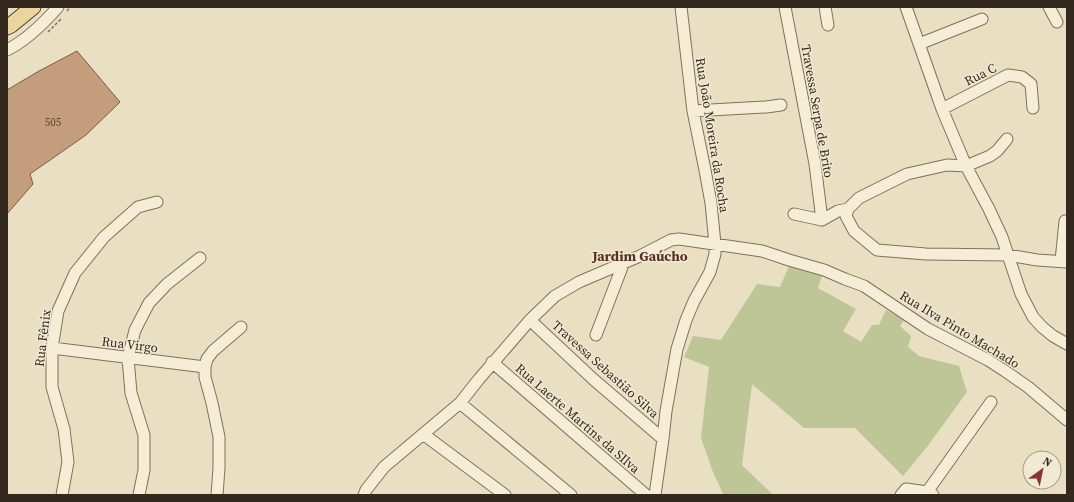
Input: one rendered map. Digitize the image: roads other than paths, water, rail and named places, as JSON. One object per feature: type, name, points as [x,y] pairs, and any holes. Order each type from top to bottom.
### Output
[{"type":"main road","points":[[7,27],[33,7]]},
{"type":"street","points":[[7,50],[16,46],[33,33],[58,7]]},
{"type":"street","name":"Rua João Moreira da Rocha","points":[[655,495],[666,412],[678,349],[686,320],[694,301],[710,272],[715,254],[711,203],[693,111],[681,7]]},
{"type":"street","name":"Travessa Serpa de Brito","points":[[785,7],[815,164],[822,220]]},
{"type":"street","points":[[825,7],[828,25]]},
{"type":"street","points":[[906,7],[942,109],[966,166],[1002,237],[1021,294],[1033,318],[1047,331],[1067,344]]},
{"type":"street","points":[[1049,7],[1058,22]]},
{"type":"street","points":[[919,44],[982,19]]},
{"type":"street","name":"Rua C","points":[[942,109],[1008,75],[1022,76],[1031,84],[1032,108]]},
{"type":"street","points":[[693,111],[781,105]]},
{"type":"street","points":[[847,212],[859,198],[907,174],[948,165],[966,166],[998,151],[1007,139]]},
{"type":"street","name":"Rua Fênix","points":[[62,495],[68,462],[64,429],[52,387],[52,348],[58,311],[75,273],[104,237],[138,207],[157,202]]},
{"type":"street","points":[[794,214],[822,220],[838,211],[847,212]]},
{"type":"street","points":[[847,212],[854,231],[877,250],[926,254],[1008,255],[1037,260],[1064,261],[1065,220]]},
{"type":"street","name":"Rua Ilva Pinto Machado","points":[[364,495],[366,490],[384,467],[460,403],[492,362],[530,320],[555,296],[579,282],[640,256],[671,240],[679,239],[762,251],[783,259],[824,270],[845,280],[864,286],[928,329],[988,360],[1028,387],[1067,420]]},
{"type":"street","points":[[139,495],[144,470],[144,435],[131,393],[128,358],[135,330],[149,303],[167,284],[200,258]]},
{"type":"street","points":[[596,335],[624,262]]},
{"type":"street","name":"Travessa Sebastião Silva","points":[[530,320],[593,379],[663,439]]},
{"type":"street","points":[[217,495],[220,437],[205,377],[205,367],[207,359],[213,350],[241,327]]},
{"type":"street","name":"Rua Virgo","points":[[52,348],[205,367]]},
{"type":"street","name":"Rua Laerte Martins da SIlva","points":[[492,362],[646,495]]},
{"type":"street","points":[[904,492],[930,494],[991,402]]},
{"type":"street","points":[[460,403],[571,495]]},
{"type":"street","points":[[423,434],[505,495]]},
{"type":"district","name":"Jardim Gaúcho","points":[[640,256]]}]
